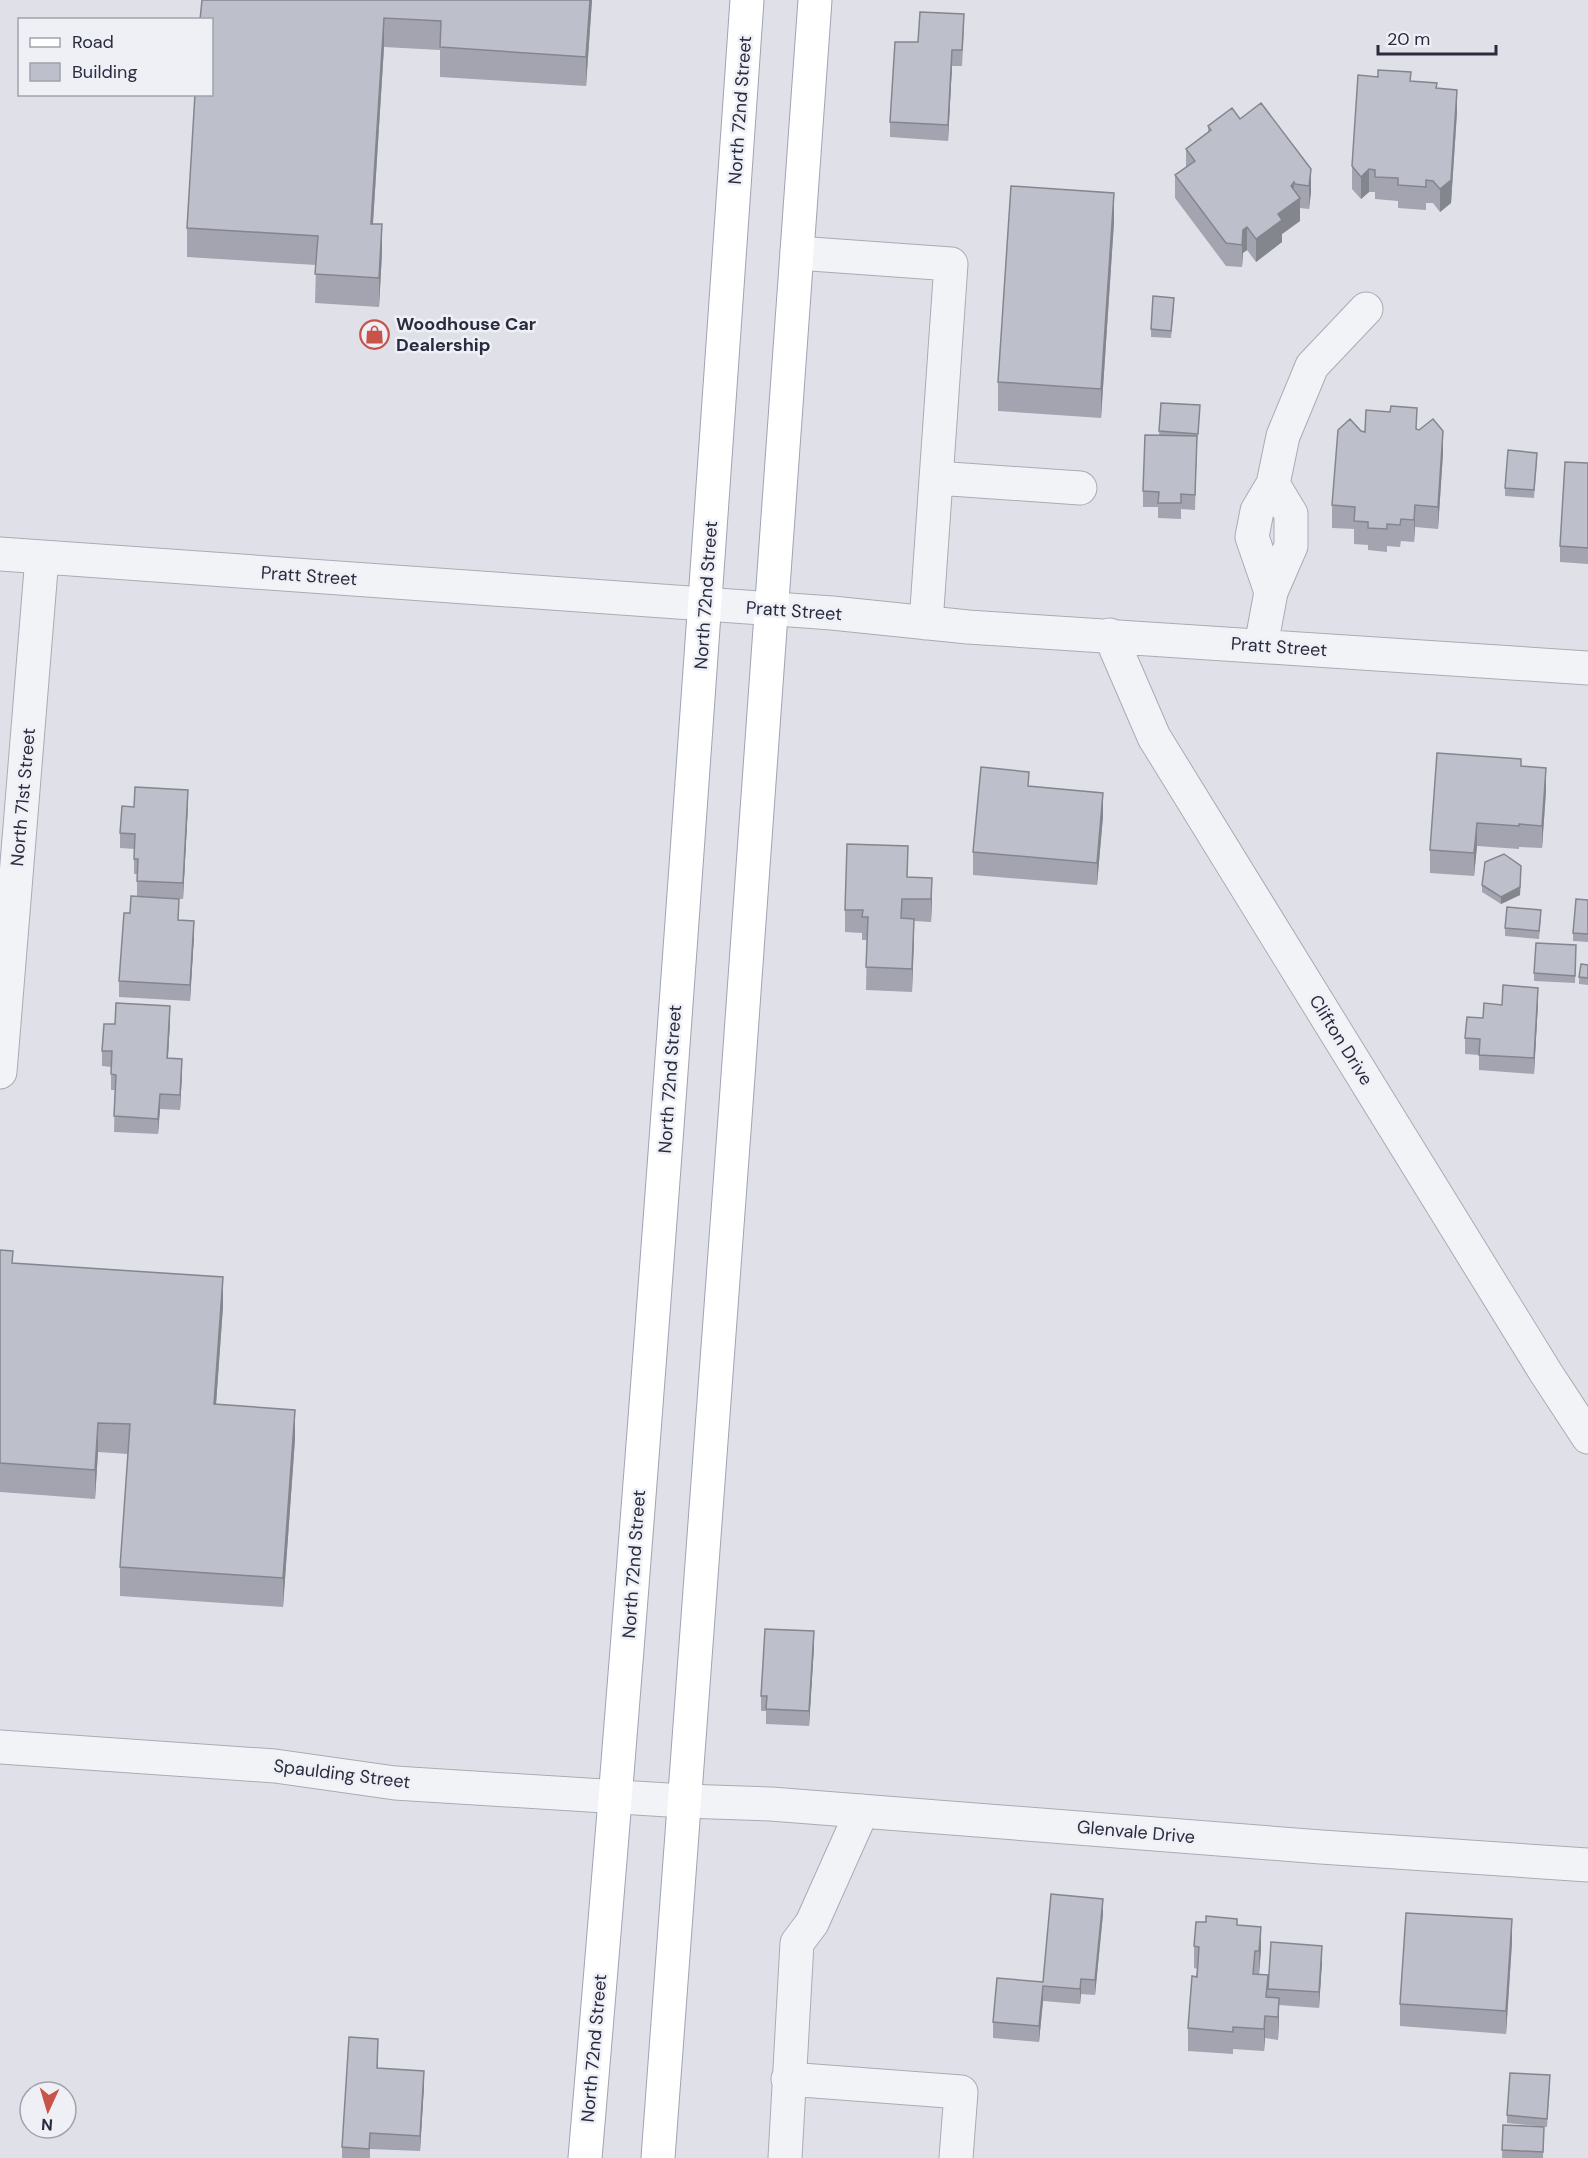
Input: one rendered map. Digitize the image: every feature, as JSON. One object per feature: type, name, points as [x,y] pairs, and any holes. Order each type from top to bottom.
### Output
[{"type":"main road","name":"North 72nd Street","points":[[585,2158],[616,1797],[705,604],[747,0]]},
{"type":"main road","points":[[658,2158],[815,0]]},
{"type":"street","points":[[797,253],[951,264],[926,623]]},
{"type":"street","points":[[1261,646],[1271,592],[1291,546],[1291,514],[1273,484],[1283,436],[1312,366],[1366,309]]},
{"type":"street","points":[[936,478],[1080,488]]},
{"type":"street","name":"Pratt Street","points":[[0,554],[705,604],[926,623],[1588,668]]},
{"type":"street","name":"North 71st Street","points":[[0,1072],[42,557]]},
{"type":"street","name":"Clifton Drive","points":[[1110,635],[1154,737],[1546,1373],[1588,1437]]},
{"type":"street","name":"Spaulding Street","points":[[0,1747],[275,1766],[395,1783],[684,1801]]},
{"type":"street","name":"Glenvale Drive","points":[[684,1801],[771,1804],[1321,1847],[1588,1865]]},
{"type":"street","points":[[785,2158],[797,1943],[812,1923],[862,1811]]},
{"type":"street","points":[[788,2079],[961,2092],[956,2158]]},
{"type":"building","points":[[202,0],[590,0],[586,57],[440,47],[441,21],[384,18],[371,224],[382,224],[379,278],[315,274],[318,236],[187,228],[195,96],[213,96],[213,18],[200,18]]},
{"type":"building","points":[[920,12],[964,14],[962,50],[952,50],[948,125],[890,122],[895,42],[918,42]]},
{"type":"building","points":[[1378,70],[1411,72],[1410,81],[1437,83],[1436,88],[1457,90],[1451,180],[1440,189],[1433,181],[1426,180],[1426,187],[1398,185],[1398,178],[1375,177],[1375,170],[1369,169],[1361,177],[1352,166],[1358,75],[1378,77]]},
{"type":"building","points":[[1261,103],[1311,169],[1309,186],[1294,182],[1291,186],[1300,198],[1278,214],[1282,220],[1256,239],[1247,227],[1243,230],[1242,245],[1226,243],[1175,175],[1195,161],[1186,149],[1211,130],[1208,126],[1232,108],[1240,119]]},
{"type":"building","points":[[1011,186],[1114,193],[1101,389],[998,382]]},
{"type":"building","points":[[1153,296],[1174,298],[1171,331],[1151,329]]},
{"type":"building","points":[[1161,403],[1200,405],[1198,434],[1159,431]]},
{"type":"building","points":[[1391,406],[1417,408],[1416,429],[1419,430],[1433,419],[1443,431],[1438,507],[1415,505],[1414,520],[1401,519],[1400,525],[1387,524],[1387,529],[1368,528],[1368,522],[1354,521],[1355,507],[1332,505],[1338,430],[1350,419],[1361,431],[1365,432],[1366,410],[1390,412]]},
{"type":"building","points":[[1145,435],[1197,436],[1195,495],[1181,494],[1181,503],[1158,503],[1159,492],[1143,491]]},
{"type":"building","points":[[1508,450],[1537,453],[1534,490],[1505,488]]},
{"type":"building","points":[[1565,462],[1588,463],[1588,548],[1560,546]]},
{"type":"building","points":[[1437,753],[1521,759],[1521,766],[1546,768],[1542,826],[1477,823],[1474,853],[1430,850]]},
{"type":"building","points":[[981,767],[1029,772],[1028,786],[1103,793],[1097,863],[973,852]]},
{"type":"building","points":[[135,787],[188,790],[183,883],[137,881],[138,859],[134,859],[135,834],[120,833],[122,806],[134,807]]},
{"type":"building","points":[[847,844],[908,846],[907,877],[932,878],[931,899],[902,899],[901,918],[914,919],[912,969],[866,967],[868,917],[862,917],[863,910],[845,910]]},
{"type":"building","points":[[1504,854],[1521,866],[1520,887],[1501,897],[1482,885],[1485,862]]},
{"type":"building","points":[[131,896],[179,899],[178,920],[194,921],[190,985],[119,981],[124,913],[130,913]]},
{"type":"building","points":[[1576,899],[1588,900],[1588,934],[1573,933]]},
{"type":"building","points":[[1507,907],[1541,910],[1539,931],[1505,928]]},
{"type":"building","points":[[1536,943],[1576,945],[1575,976],[1534,973]]},
{"type":"building","points":[[1581,964],[1588,965],[1588,978],[1579,977]]},
{"type":"building","points":[[1503,985],[1538,988],[1534,1058],[1479,1055],[1480,1039],[1465,1038],[1467,1017],[1483,1018],[1484,1003],[1502,1005]]},
{"type":"building","points":[[116,1003],[170,1006],[167,1058],[182,1059],[180,1095],[160,1094],[158,1119],[114,1116],[116,1075],[111,1074],[112,1051],[102,1051],[104,1024],[115,1024]]},
{"type":"building","points":[[0,1250],[13,1251],[12,1263],[223,1277],[214,1404],[295,1410],[283,1578],[120,1567],[130,1424],[98,1423],[95,1470],[0,1463]]},
{"type":"building","points":[[765,1629],[814,1631],[809,1711],[766,1709],[767,1696],[761,1696]]},
{"type":"building","points":[[1051,1894],[1103,1899],[1095,1980],[1081,1979],[1080,1989],[1043,1986],[1039,2026],[993,2022],[997,1978],[1043,1982]]},
{"type":"building","points":[[1406,1913],[1512,1919],[1506,2011],[1400,2004]]},
{"type":"building","points":[[1206,1916],[1237,1919],[1237,1925],[1261,1927],[1259,1951],[1255,1951],[1253,1974],[1268,1975],[1266,1997],[1279,1998],[1278,2017],[1265,2016],[1264,2029],[1233,2027],[1233,2032],[1188,2028],[1192,1976],[1197,1977],[1199,1947],[1194,1946],[1196,1922],[1206,1922]]},
{"type":"building","points":[[1271,1942],[1322,1946],[1319,1992],[1268,1989]]},
{"type":"building","points":[[349,2037],[378,2039],[377,2068],[424,2071],[420,2136],[370,2133],[369,2149],[342,2147]]},
{"type":"building","points":[[1510,2073],[1550,2075],[1547,2119],[1507,2115]]},
{"type":"building","points":[[1503,2125],[1544,2127],[1543,2152],[1502,2150]]},
{"type":"place","name":"Woodhouse Car Dealership","points":[[375,334]]}]
